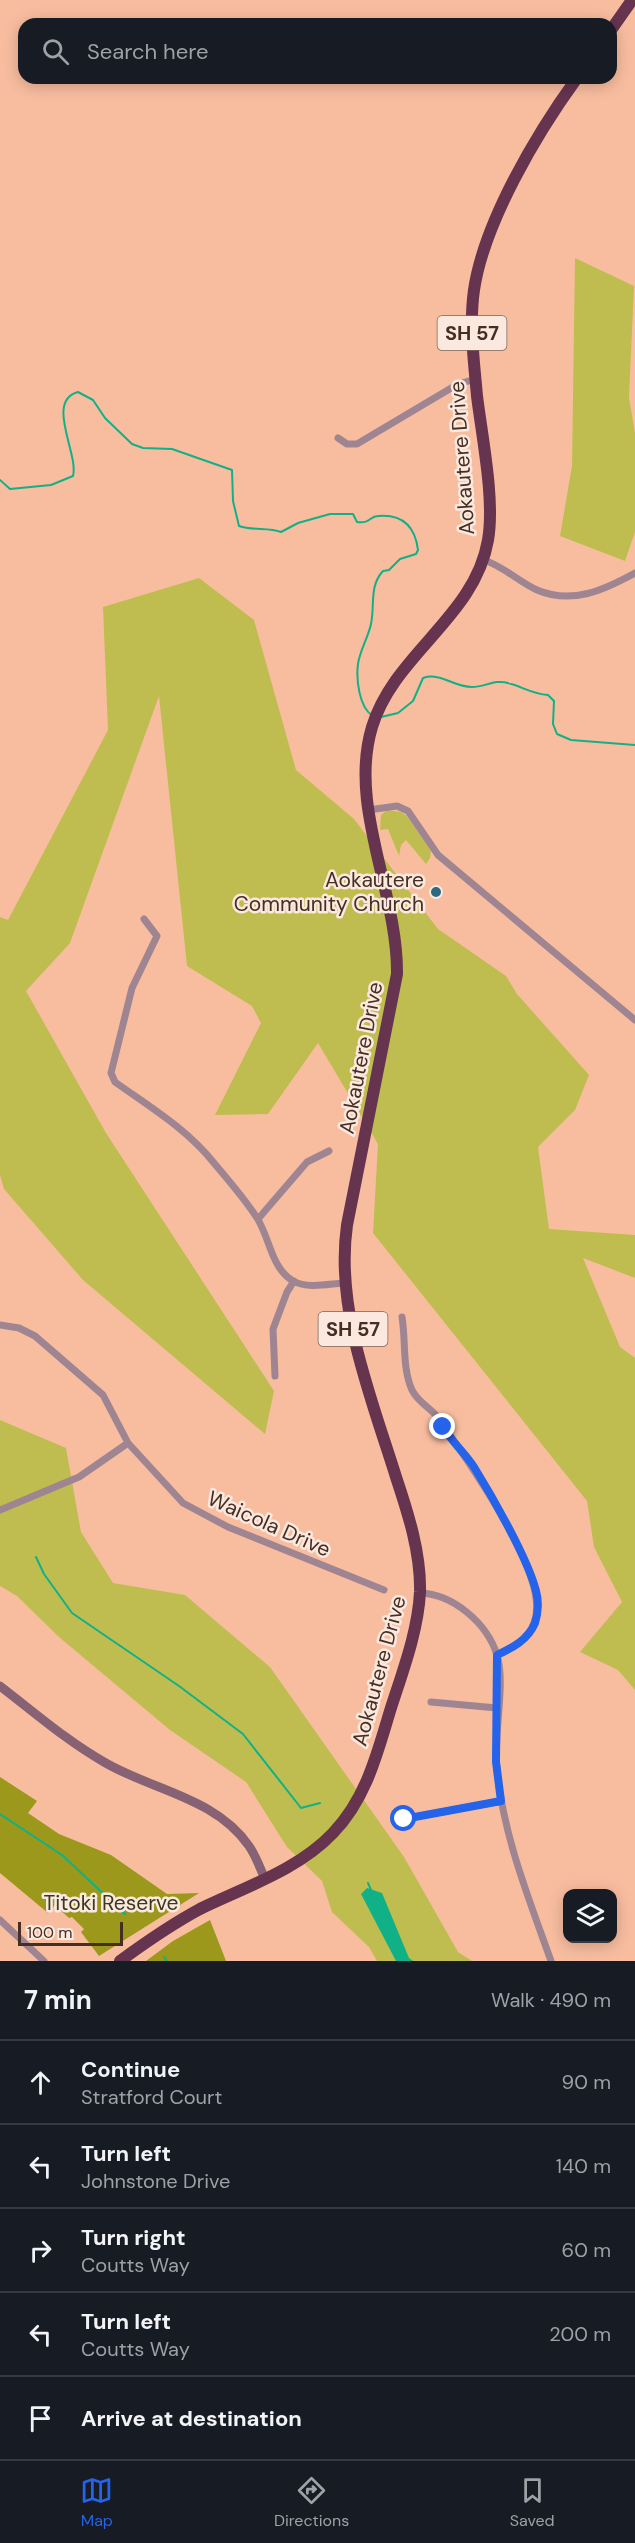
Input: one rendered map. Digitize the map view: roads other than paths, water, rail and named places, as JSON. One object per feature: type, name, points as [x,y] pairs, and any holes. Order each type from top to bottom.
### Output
[{"type":"highway","points":[[617,21],[632,0]]},
{"type":"highway","name":"Aokautere Drive","points":[[120,1961],[183,1918],[266,1879],[316,1849],[334,1833],[364,1789],[376,1760],[406,1658],[420,1593],[418,1561],[411,1527],[375,1411],[349,1314],[344,1283],[343,1254],[347,1225],[397,974],[398,954],[384,874],[368,810],[365,770],[372,726],[398,675],[463,600],[484,560],[489,522],[476,379],[473,302],[482,258],[532,146],[573,84]]},
{"type":"street","points":[[338,438],[347,444],[357,444],[458,384],[476,379]]},
{"type":"street","points":[[484,560],[538,590],[559,596],[583,596],[606,589],[635,573]]},
{"type":"street","points":[[368,810],[397,806],[408,812],[438,855],[635,1020]]},
{"type":"street","points":[[144,919],[157,936],[132,988],[111,1072],[115,1082],[182,1130],[213,1161],[258,1219],[275,1261],[294,1281],[306,1285],[344,1283]]},
{"type":"street","points":[[258,1219],[307,1162],[329,1151]]},
{"type":"street","points":[[275,1376],[273,1329],[287,1292],[294,1281]]},
{"type":"street","points":[[402,1317],[410,1384],[418,1399],[439,1419],[490,1495],[537,1592],[536,1617],[529,1634],[515,1647],[497,1655]]},
{"type":"street","name":"Waicola Drive","points":[[0,1325],[20,1328],[35,1336],[103,1395],[128,1443],[183,1503],[228,1527],[384,1590]]},
{"type":"street","points":[[0,1509],[79,1477],[128,1443]]},
{"type":"street","points":[[420,1593],[436,1595],[465,1611],[482,1627],[497,1655],[496,1767],[501,1801],[551,1961]]},
{"type":"street","points":[[0,1686],[105,1763],[174,1791],[210,1811],[235,1830],[248,1845],[266,1879]]},
{"type":"street","points":[[431,1702],[497,1708]]},
{"type":"street","points":[[404,1819],[501,1801]]},
{"type":"street","points":[[0,1920],[44,1961]]},
{"type":"waterway","points":[[0,480],[10,489],[51,485],[73,476],[74,466],[63,417],[64,406],[69,397],[78,392],[93,400],[105,418],[132,444],[143,448],[172,449],[232,470],[233,501],[239,526],[281,532],[298,523],[330,514],[353,514],[357,522],[386,516],[406,523],[414,534],[418,550],[416,554],[400,559],[389,570],[383,571],[379,577],[374,589],[371,624],[358,664],[358,685],[364,707],[373,716]]},
{"type":"waterway","points":[[381,717],[398,713],[413,701],[423,678],[436,677],[472,687],[503,682],[548,695],[554,701],[553,724],[557,734],[571,740],[635,745]]},
{"type":"waterway","points":[[36,1557],[44,1574],[72,1613],[179,1686],[243,1734],[301,1808],[320,1803]]},
{"type":"waterway","points":[[0,1814],[62,1855],[125,1914]]},
{"type":"waterway","points":[[368,1883],[371,1890]]},
{"type":"waterway","points":[[164,1957],[167,1961]]},
{"type":"place","name":"Aokautere Community Church","points":[[436,892]]},
{"type":"park label","name":"Titoki Reserve","points":[[111,1903]]}]
